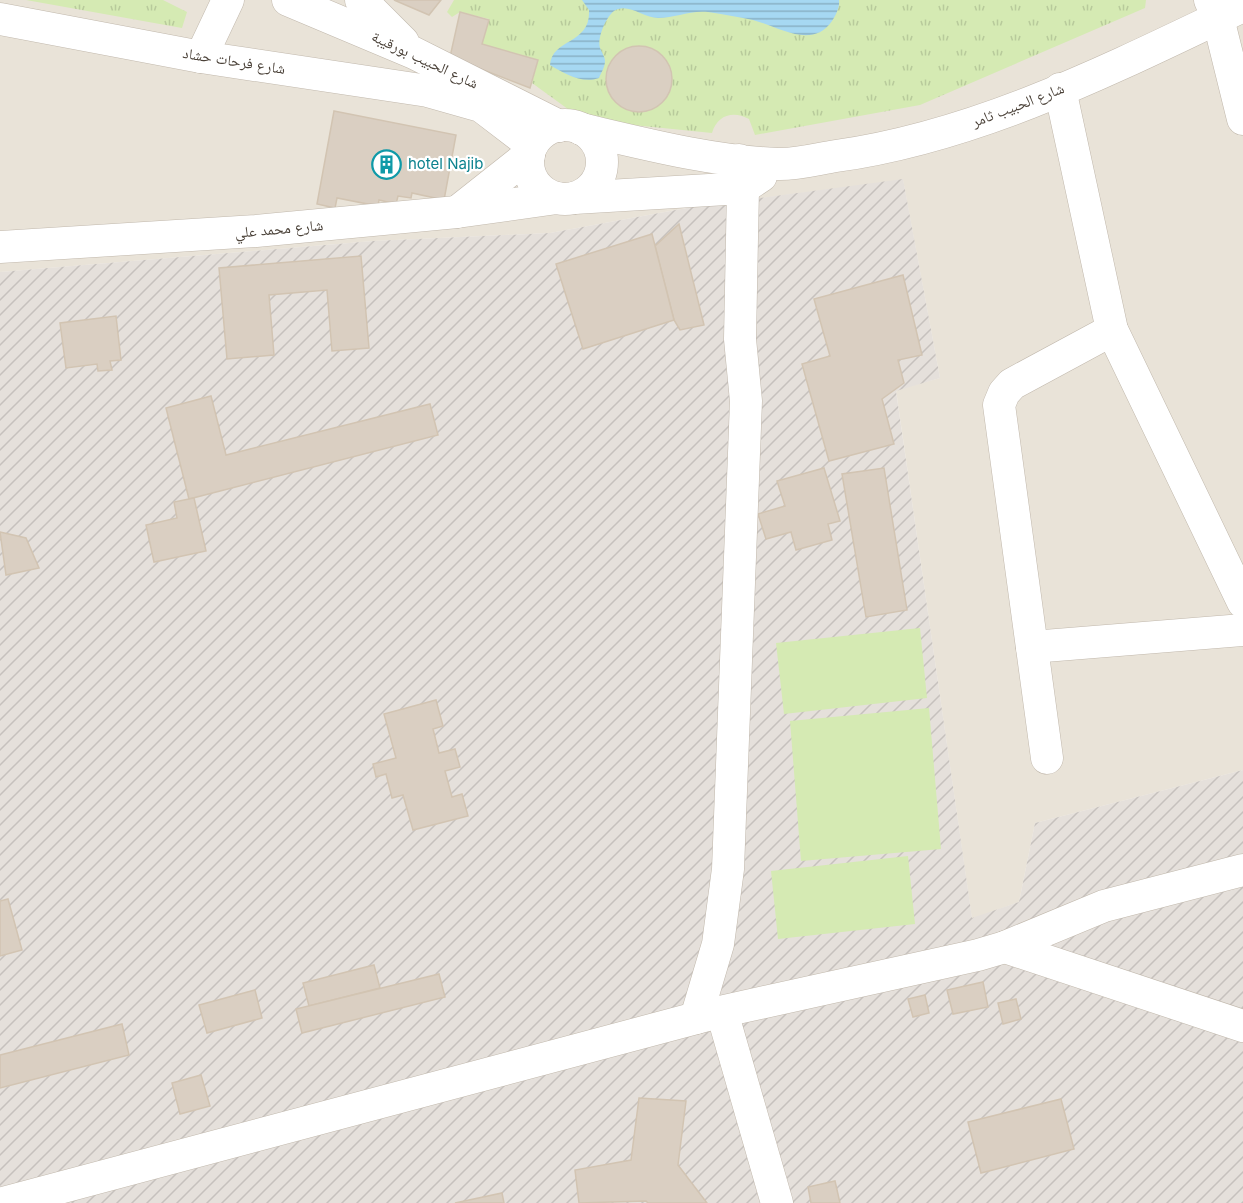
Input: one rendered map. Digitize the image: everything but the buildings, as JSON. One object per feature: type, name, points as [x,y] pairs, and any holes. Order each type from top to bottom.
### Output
[{"type":"street","points":[[201,57],[228,0]]},
{"type":"street","name":"شارع الحبيب بورقيبة","points":[[288,0],[414,53],[570,127],[654,146],[741,174],[780,164]]},
{"type":"street","points":[[361,0],[414,53]]},
{"type":"street","points":[[1224,8],[1243,119]]},
{"type":"street","name":"شارع الحبيب ثامر","points":[[780,164],[863,152],[926,139],[1060,89],[1224,8]]},
{"type":"street","name":"شارع فرحات حشاد","points":[[0,19],[201,57],[392,85],[468,101],[498,116],[530,150]]},
{"type":"street","points":[[1060,89],[1112,330],[1243,602]]},
{"type":"street","points":[[457,212],[530,150],[548,129],[570,127],[595,140],[602,157],[602,166],[596,183],[582,195],[566,198],[547,194],[531,178],[530,150]]},
{"type":"street","points":[[741,174],[740,339],[746,401],[728,869],[709,1015],[777,1203]]},
{"type":"street","name":"شارع محمد علي","points":[[0,247],[256,231],[457,212],[566,198],[632,197],[741,174]]},
{"type":"street","points":[[1047,758],[999,405],[1004,393],[1012,384],[1112,330]]},
{"type":"street","points":[[1032,647],[1243,630]]},
{"type":"street","points":[[3,1203],[709,1015],[1005,947],[1104,906],[1243,870]]},
{"type":"street","points":[[1005,947],[1243,1026]]},
{"type":"shaded area","points":[[0,0],[1243,0],[1243,770],[1035,823],[1019,902],[972,919],[896,390],[940,378],[903,180],[692,207],[550,233],[373,241],[0,272]]},
{"type":"shaded area","points":[[903,179],[940,378],[896,391],[972,918],[1019,902],[1035,823],[1243,770],[1243,1203],[0,1203],[0,272],[373,241],[550,233],[692,207]]},
{"type":"green space","points":[[26,0],[163,0],[187,12],[182,28]]},
{"type":"green space","points":[[454,0],[1146,0],[1145,8],[920,105],[755,135],[749,119],[737,115],[722,118],[712,133],[583,120],[532,83],[538,60],[482,44],[489,19],[460,12],[452,17],[447,12]]},
{"type":"green space","points":[[920,628],[927,698],[784,714],[776,643]]},
{"type":"green space","points":[[929,708],[941,849],[801,861],[790,721]]},
{"type":"green space","points":[[908,856],[915,924],[778,939],[771,871]]},
{"type":"water","points":[[582,0],[839,0],[839,3],[835,16],[824,30],[805,35],[784,31],[753,20],[714,13],[695,12],[658,18],[630,9],[619,9],[608,18],[601,33],[599,44],[605,61],[602,72],[599,78],[586,80],[568,75],[550,65],[552,56],[557,50],[584,30],[589,10]]},
{"type":"place","name":"hotel Najib","points":[[387,164]]}]
